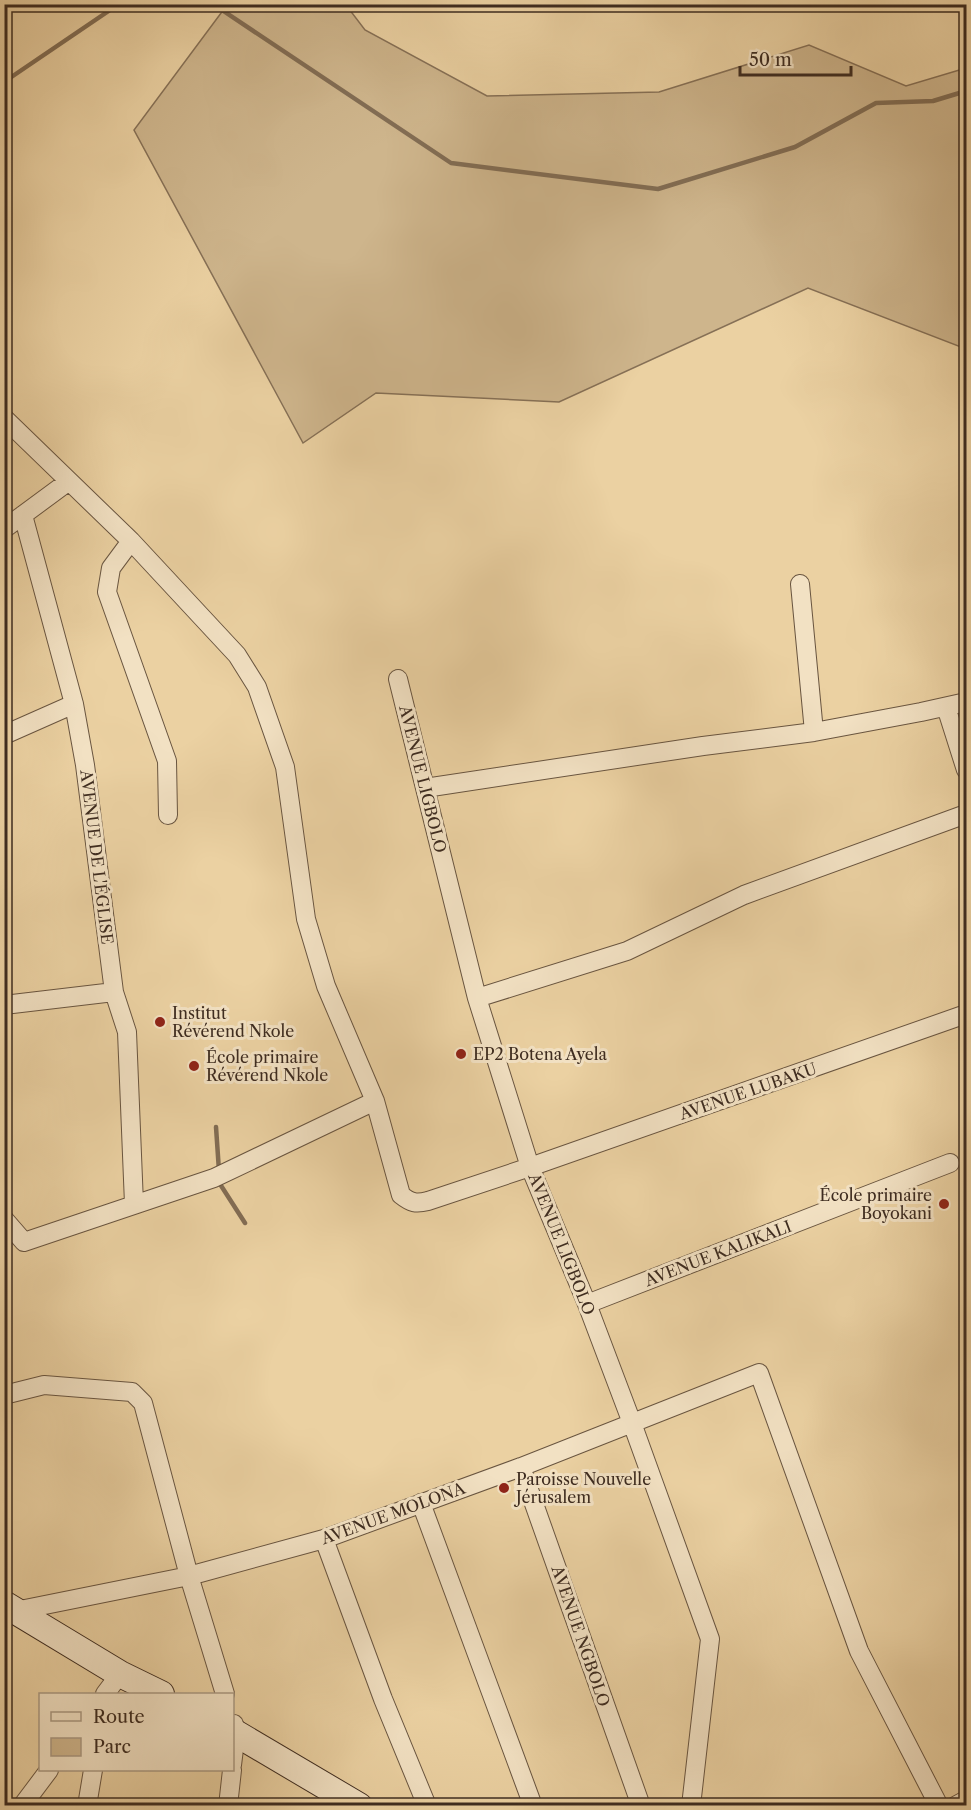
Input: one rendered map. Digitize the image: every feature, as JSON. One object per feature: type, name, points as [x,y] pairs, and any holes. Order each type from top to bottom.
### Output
[{"type":"street","name":"AVENUE LUBAKU","points":[[4,418],[131,541],[237,655],[257,687],[285,767],[306,919],[326,986],[375,1101],[401,1195],[409,1201],[417,1203],[428,1201],[530,1167],[966,1014]]},
{"type":"street","points":[[4,529],[69,481]]},
{"type":"street","name":"AVENUE DE L'ÉGLISE","points":[[23,515],[74,704],[85,765],[114,992],[127,1032],[134,1204]]},
{"type":"street","points":[[131,541],[111,568],[107,592],[167,761],[168,815]]},
{"type":"street","points":[[800,584],[814,732]]},
{"type":"street","name":"AVENUE LIGBOLO","points":[[398,679],[477,998],[530,1167],[587,1304],[711,1639],[691,1806]]},
{"type":"street","points":[[425,788],[703,746],[814,732],[966,702]]},
{"type":"street","points":[[4,735],[74,704]]},
{"type":"street","points":[[946,707],[966,770]]},
{"type":"street","points":[[477,998],[627,951],[744,895],[966,814]]},
{"type":"street","points":[[4,1005],[114,992]]},
{"type":"street","points":[[4,1219],[24,1242],[220,1176],[375,1101]]},
{"type":"street","name":"AVENUE KALIKALI","points":[[587,1304],[950,1163]]},
{"type":"street","name":"AVENUE MOLONA","points":[[10,1607],[189,1576],[324,1539],[521,1467],[759,1373],[859,1651],[939,1806]]},
{"type":"street","points":[[4,1395],[44,1385],[132,1392],[143,1403],[189,1576],[224,1693]]},
{"type":"street","name":"AVENUE NGBOLO","points":[[521,1467],[640,1806]]},
{"type":"street","points":[[421,1503],[533,1806]]},
{"type":"street","points":[[324,1539],[383,1699],[427,1806]]},
{"type":"street","points":[[10,1607],[120,1674],[157,1693]]},
{"type":"street","points":[[106,1693],[120,1674]]},
{"type":"street","points":[[234,1728],[359,1806]]},
{"type":"street","points":[[22,1806],[48,1771]]},
{"type":"street","points":[[87,1806],[93,1771]]},
{"type":"street","points":[[228,1806],[232,1771]]},
{"type":"street","points":[[955,1806],[966,1800]]},
{"type":"green space","points":[[227,5],[346,5],[365,30],[487,96],[659,92],[809,45],[906,86],[966,68],[966,349],[808,288],[559,402],[376,393],[303,443],[134,130]]},
{"type":"waterway","points":[[4,82],[113,8],[125,4]]},
{"type":"waterway","points":[[213,4],[451,163],[658,189],[795,147],[876,103],[933,101],[966,91]]},
{"type":"waterway","points":[[216,1127],[219,1171]]},
{"type":"waterway","points":[[219,1179],[245,1223]]},
{"type":"place","name":"Institut Révérend Nkole","points":[[160,1022]]},
{"type":"place","name":"EP2 Botena Ayela","points":[[461,1054]]},
{"type":"place","name":"École primaire Révérend Nkole","points":[[194,1066]]},
{"type":"place","name":"École primaire Boyokani","points":[[944,1204]]},
{"type":"place","name":"Paroisse Nouvelle Jérusalem","points":[[504,1488]]}]
